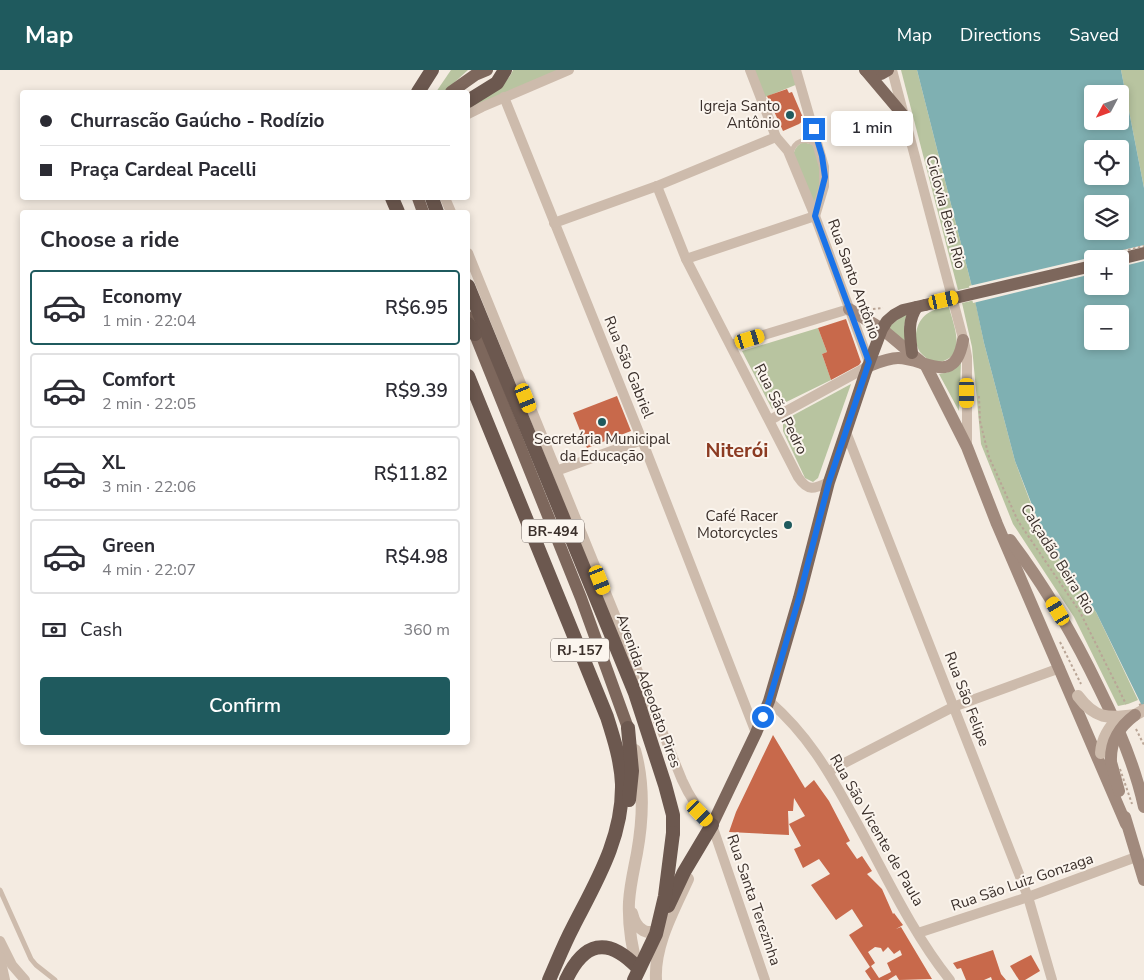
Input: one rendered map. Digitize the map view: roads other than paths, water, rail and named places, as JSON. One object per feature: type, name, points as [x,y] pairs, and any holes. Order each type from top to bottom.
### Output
[{"type":"highway","points":[[419,90],[432,70]]},
{"type":"highway","points":[[470,100],[497,83],[504,70]]},
{"type":"highway","name":"Avenida Adeodato Pires","points":[[470,291],[635,693],[666,785],[673,815],[673,834],[665,896],[656,934]]},
{"type":"highway","name":"RJ-157","points":[[470,381],[588,668],[614,739],[620,767],[622,785],[615,836],[603,869],[571,930],[550,980]]},
{"type":"highway","points":[[615,836],[631,793],[632,770],[628,728]]},
{"type":"highway","points":[[637,976],[684,872],[712,825]]},
{"type":"highway","points":[[566,980],[578,958],[587,951],[597,947],[608,947],[628,957],[637,976]]},
{"type":"main road","points":[[454,90],[487,70]]},
{"type":"main road","points":[[866,71],[881,74],[888,70]]},
{"type":"main road","points":[[866,71],[904,116]]},
{"type":"main road","points":[[1129,257],[1144,253]]},
{"type":"main road","points":[[712,825],[756,733],[769,701],[799,598],[829,482],[868,365],[887,321],[894,315],[921,306],[1084,268]]},
{"type":"main road","points":[[912,353],[910,326],[912,316],[921,306]]},
{"type":"main road","points":[[849,309],[882,329],[926,366],[967,446],[997,524],[1062,672],[1111,765],[1126,824],[1144,880]]},
{"type":"main road","name":"BR-494","points":[[471,329],[581,598],[628,728]]},
{"type":"main road","points":[[868,365],[896,358],[941,368],[951,364],[960,353],[963,340]]},
{"type":"main road","points":[[997,524],[1040,582],[1087,662],[1126,747],[1137,778],[1138,805]]},
{"type":"main road","points":[[1111,765],[1111,750],[1116,735],[1122,726],[1133,717]]},
{"type":"street","points":[[470,113],[569,70]]},
{"type":"street","name":"Rua Santo Antônio","points":[[750,70],[776,137],[786,148],[815,216],[868,365]]},
{"type":"street","points":[[686,259],[815,216],[825,177],[822,156],[796,70]]},
{"type":"street","points":[[892,70],[967,357],[967,446]]},
{"type":"street","name":"Rua São Gabriel","points":[[504,97],[642,440],[756,733]]},
{"type":"street","points":[[554,223],[656,186],[776,137]]},
{"type":"street","name":"Rua São Pedro","points":[[656,186],[686,259],[798,477],[809,488],[815,488],[829,482]]},
{"type":"street","name":"Rua Santa Terezinha","points":[[470,258],[682,780],[700,813],[712,825],[765,980]]},
{"type":"street","points":[[731,345],[849,309]]},
{"type":"street","points":[[770,420],[868,365]]},
{"type":"street","name":"Rua São Felipe","points":[[846,432],[1028,897],[1052,980]]},
{"type":"street","points":[[556,471],[642,440]]},
{"type":"street","points":[[829,771],[954,707],[1062,672],[1081,692],[1087,707],[1097,714],[1106,717],[1133,717]]},
{"type":"street","name":"Rua São Vicente de Paula","points":[[769,701],[796,726],[829,771],[918,933],[950,980]]},
{"type":"street","points":[[1111,765],[1101,753],[1106,733],[1133,717]]},
{"type":"street","name":"BR-494","points":[[628,728],[640,774],[641,795],[639,840],[629,903],[637,976]]},
{"type":"street","points":[[656,980],[658,957],[668,924],[712,825]]},
{"type":"street","name":"Rua São Luiz Gonzaga","points":[[918,933],[1028,897],[1136,857]]},
{"type":"street","points":[[629,903],[632,916],[643,932],[658,931],[668,924]]},
{"type":"street","points":[[0,941],[12,965],[25,980]]},
{"type":"street","points":[[0,957],[5,980]]},
{"type":"lane","points":[[790,157],[793,147],[800,142],[809,141],[819,146]]},
{"type":"lane","points":[[0,890],[31,959],[55,980]]},
{"type":"water","points":[[917,70],[1121,70],[1124,85],[1084,85],[1084,130],[1129,130],[1129,111],[1144,188],[1144,710],[1096,612],[1044,536],[1015,461],[984,343],[972,287]]},
{"type":"place","name":"Igreja Santo Antônio","points":[[790,115]]},
{"type":"place","name":"Secretária Municipal da Educação","points":[[602,422]]},
{"type":"place","name":"Café Racer Motorcycles","points":[[788,525]]},
{"type":"district","name":"Niterói","points":[[737,450]]}]
